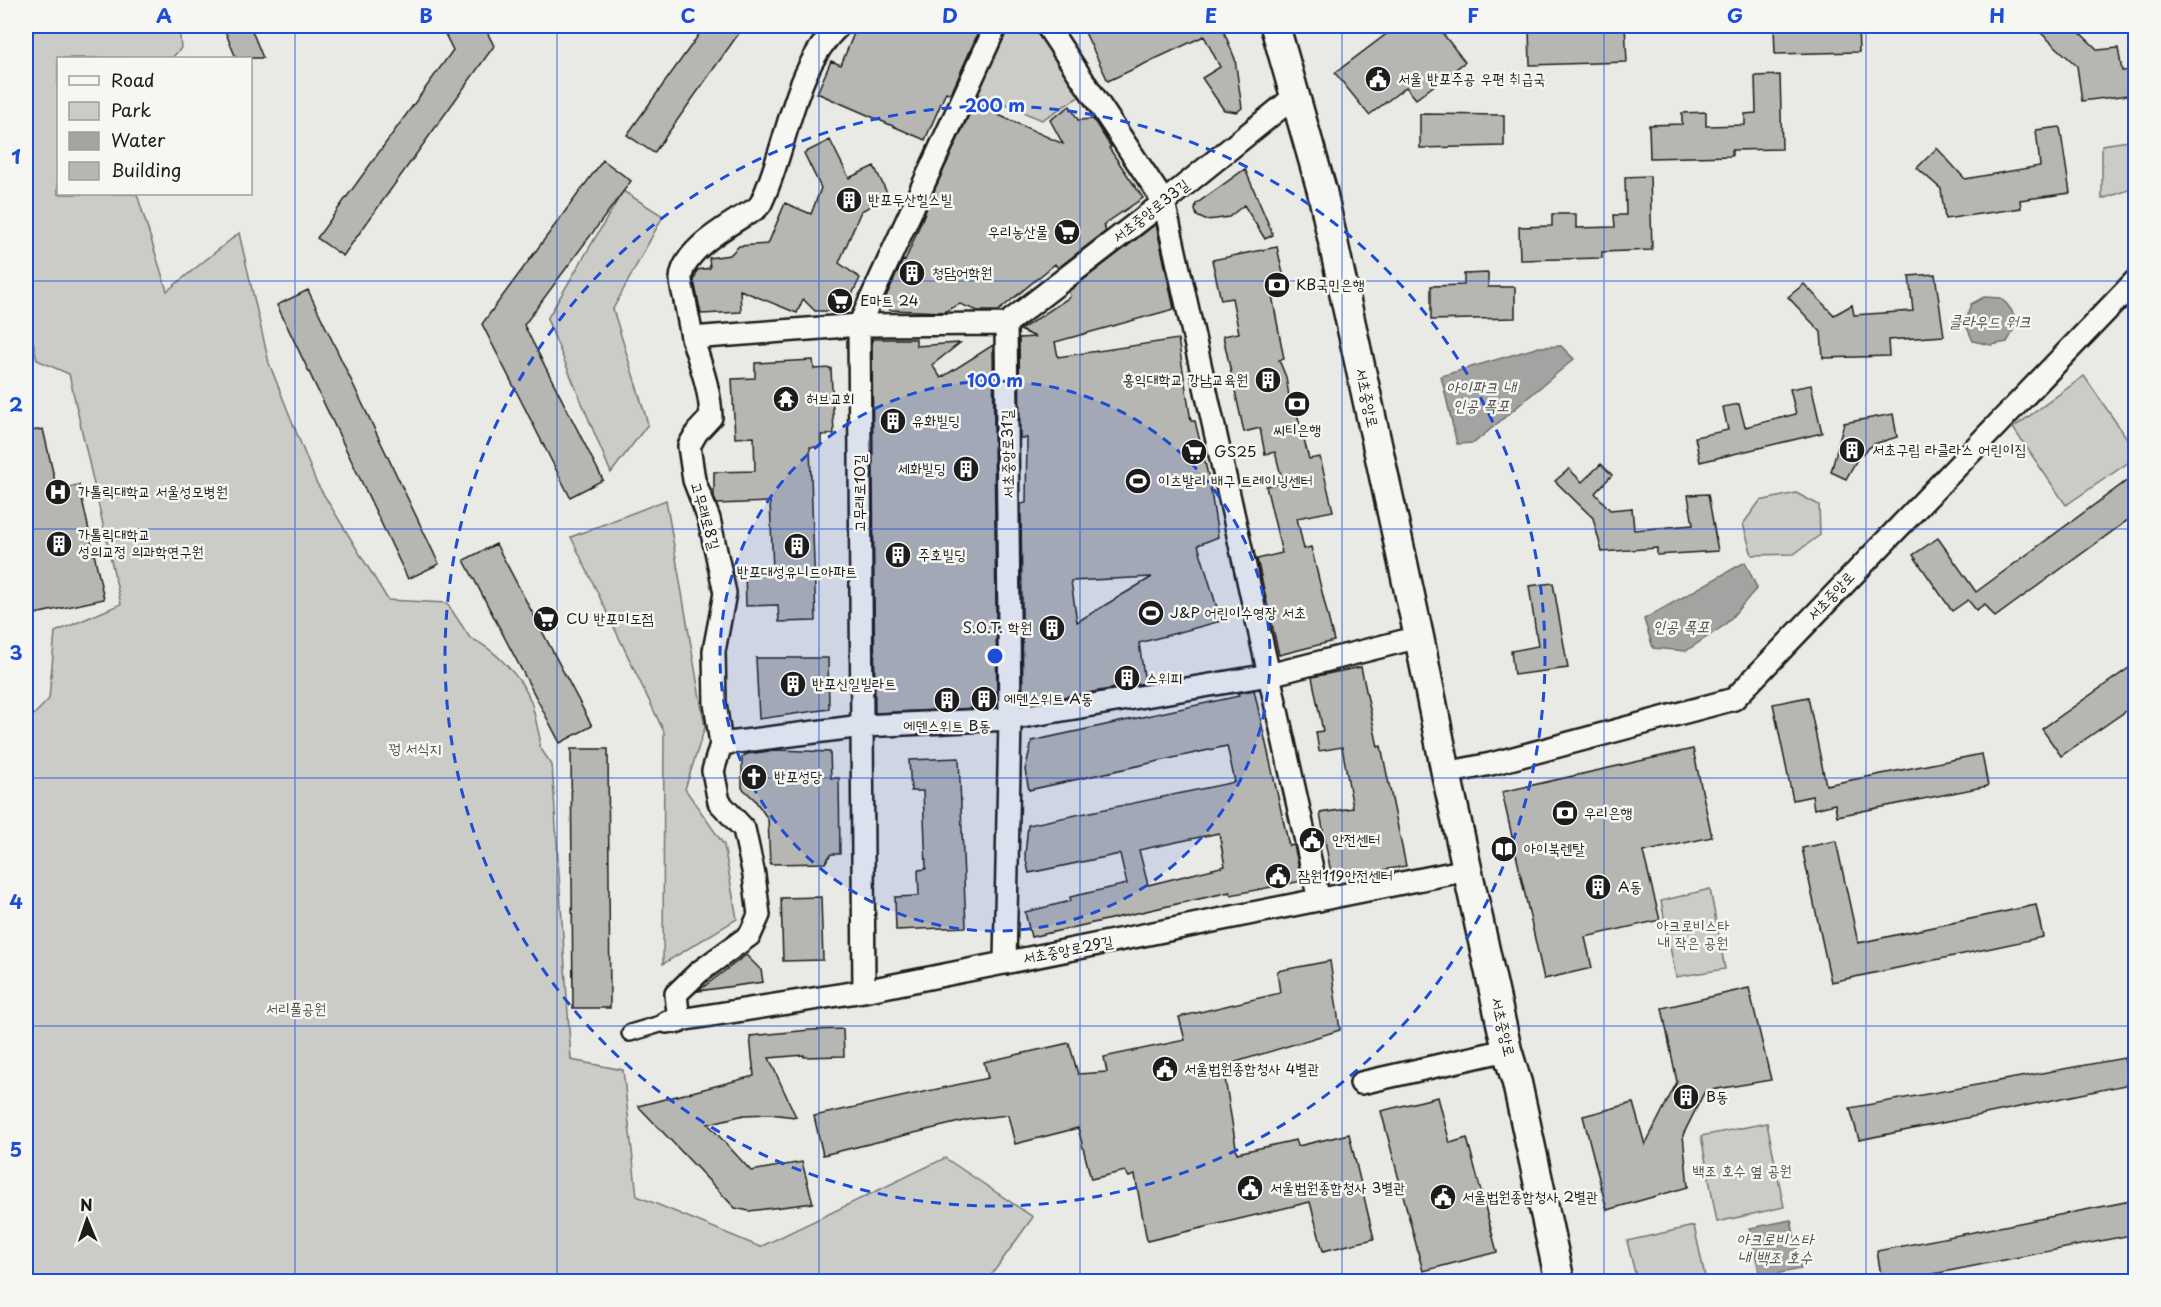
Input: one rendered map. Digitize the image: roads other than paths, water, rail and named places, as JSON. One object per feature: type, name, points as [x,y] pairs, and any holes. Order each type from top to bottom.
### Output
[{"type":"main road","name":"서초중앙로","points":[[1275,26],[1322,191],[1467,870],[1560,1281]]},
{"type":"street","name":"고무래로8길","points":[[673,1022],[676,994],[699,972],[750,935],[759,915],[754,875],[744,829],[719,802],[713,771],[721,744],[716,703],[714,651],[725,593],[709,519],[694,480],[689,446],[697,432],[711,417],[711,401],[704,370],[692,338],[681,278],[691,254],[720,231],[759,206],[778,161],[792,111],[811,62],[826,37],[839,26]]},
{"type":"street","name":"고무래로10길","points":[[864,991],[859,325],[996,26]]},
{"type":"street","points":[[1047,26],[1164,202],[1319,900]]},
{"type":"street","name":"서초중앙로33길","points":[[1006,324],[1164,202],[1295,96]]},
{"type":"street","name":"서초중앙로","points":[[1446,772],[1491,764],[1734,699],[2136,280]]},
{"type":"street","points":[[692,338],[859,325],[1006,324]]},
{"type":"street","name":"서초중앙로31길","points":[[1005,963],[1011,719],[1006,324]]},
{"type":"street","points":[[721,744],[862,726],[1011,719],[1269,675],[1419,637]]},
{"type":"street","name":"서초중앙로29길","points":[[673,1022],[864,991],[1467,870]]},
{"type":"street","points":[[630,1033],[673,1022]]},
{"type":"street","points":[[1361,1083],[1507,1050]]},
{"type":"water","name":"클라우드 워크","points":[[1984,297],[2001,298],[2011,309],[2015,323],[2007,342],[1991,345],[1973,341],[1965,323],[1971,304]]},
{"type":"water","name":"아이파크 내 인공 폭포","points":[[1561,346],[1574,359],[1474,443],[1457,444],[1441,376],[1539,347]]},
{"type":"water","name":"인공 폭포","points":[[1745,562],[1757,588],[1725,625],[1686,651],[1653,648],[1644,619]]},
{"type":"water","name":"아크로비스타 내 백조 호수","points":[[1791,1220],[1801,1269],[1760,1277],[1750,1228]]},
{"type":"place","name":"서울 반포주공 우편 취급국","points":[[1378,79]]},
{"type":"place","name":"반포두산힐스빌","points":[[849,200]]},
{"type":"place","name":"우리농산물","points":[[1067,232]]},
{"type":"place","name":"청담어학원","points":[[912,273]]},
{"type":"place","name":"KB국민은행","points":[[1277,285]]},
{"type":"place","name":"E마트 24","points":[[840,301]]},
{"type":"place","name":"홍익대학교 강남교육원","points":[[1268,380]]},
{"type":"place","name":"허브교회","points":[[786,399]]},
{"type":"place","name":"씨티은행","points":[[1297,404]]},
{"type":"place","name":"유화빌딩","points":[[893,421]]},
{"type":"place","name":"서초구립 라클라스 어린이집","points":[[1852,450]]},
{"type":"place","name":"GS25","points":[[1194,452]]},
{"type":"place","name":"세화빌딩","points":[[966,469]]},
{"type":"place","name":"이츠발리 배구 트레이닝센터","points":[[1138,481]]},
{"type":"place","name":"가톨릭대학교 서울성모병원","points":[[58,492]]},
{"type":"place","name":"가톨릭대학교 성의교정 의과학연구원","points":[[59,544]]},
{"type":"place","name":"반포대성유니드아파트","points":[[797,546]]},
{"type":"place","name":"주호빌딩","points":[[898,555]]},
{"type":"place","name":"J&P 어린이수영장 서초","points":[[1151,613]]},
{"type":"place","name":"CU 반포미도점","points":[[546,619]]},
{"type":"place","name":"S.O.T. 학원","points":[[1052,628]]},
{"type":"place","name":"스위피","points":[[1127,678]]},
{"type":"place","name":"반포신일빌라트","points":[[793,684]]},
{"type":"place","name":"에덴스위트 A동","points":[[984,699]]},
{"type":"place","name":"에덴스위트 B동","points":[[947,700]]},
{"type":"place","name":"반포성당","points":[[754,777]]},
{"type":"place","name":"우리은행","points":[[1565,813]]},
{"type":"place","name":"안전센터","points":[[1312,840]]},
{"type":"place","name":"아이북렌탈","points":[[1504,849]]},
{"type":"place","name":"잠원119안전센터","points":[[1278,876]]},
{"type":"place","name":"A동","points":[[1598,887]]},
{"type":"place","name":"서울법원종합청사 4별관","points":[[1165,1069]]},
{"type":"place","name":"B동","points":[[1686,1097]]},
{"type":"place","name":"서울법원종합청사 3별관","points":[[1250,1188]]},
{"type":"place","name":"서울법원종합청사 2별관","points":[[1443,1197]]},
{"type":"park label","name":"꿩 서식지","points":[[415,749]]},
{"type":"park label","name":"아크로비스타 내 작은 공원","points":[[1693,934]]},
{"type":"park label","name":"서리풀공원","points":[[296,1009]]},
{"type":"park label","name":"백조 호수 옆 공원","points":[[1742,1171]]}]
